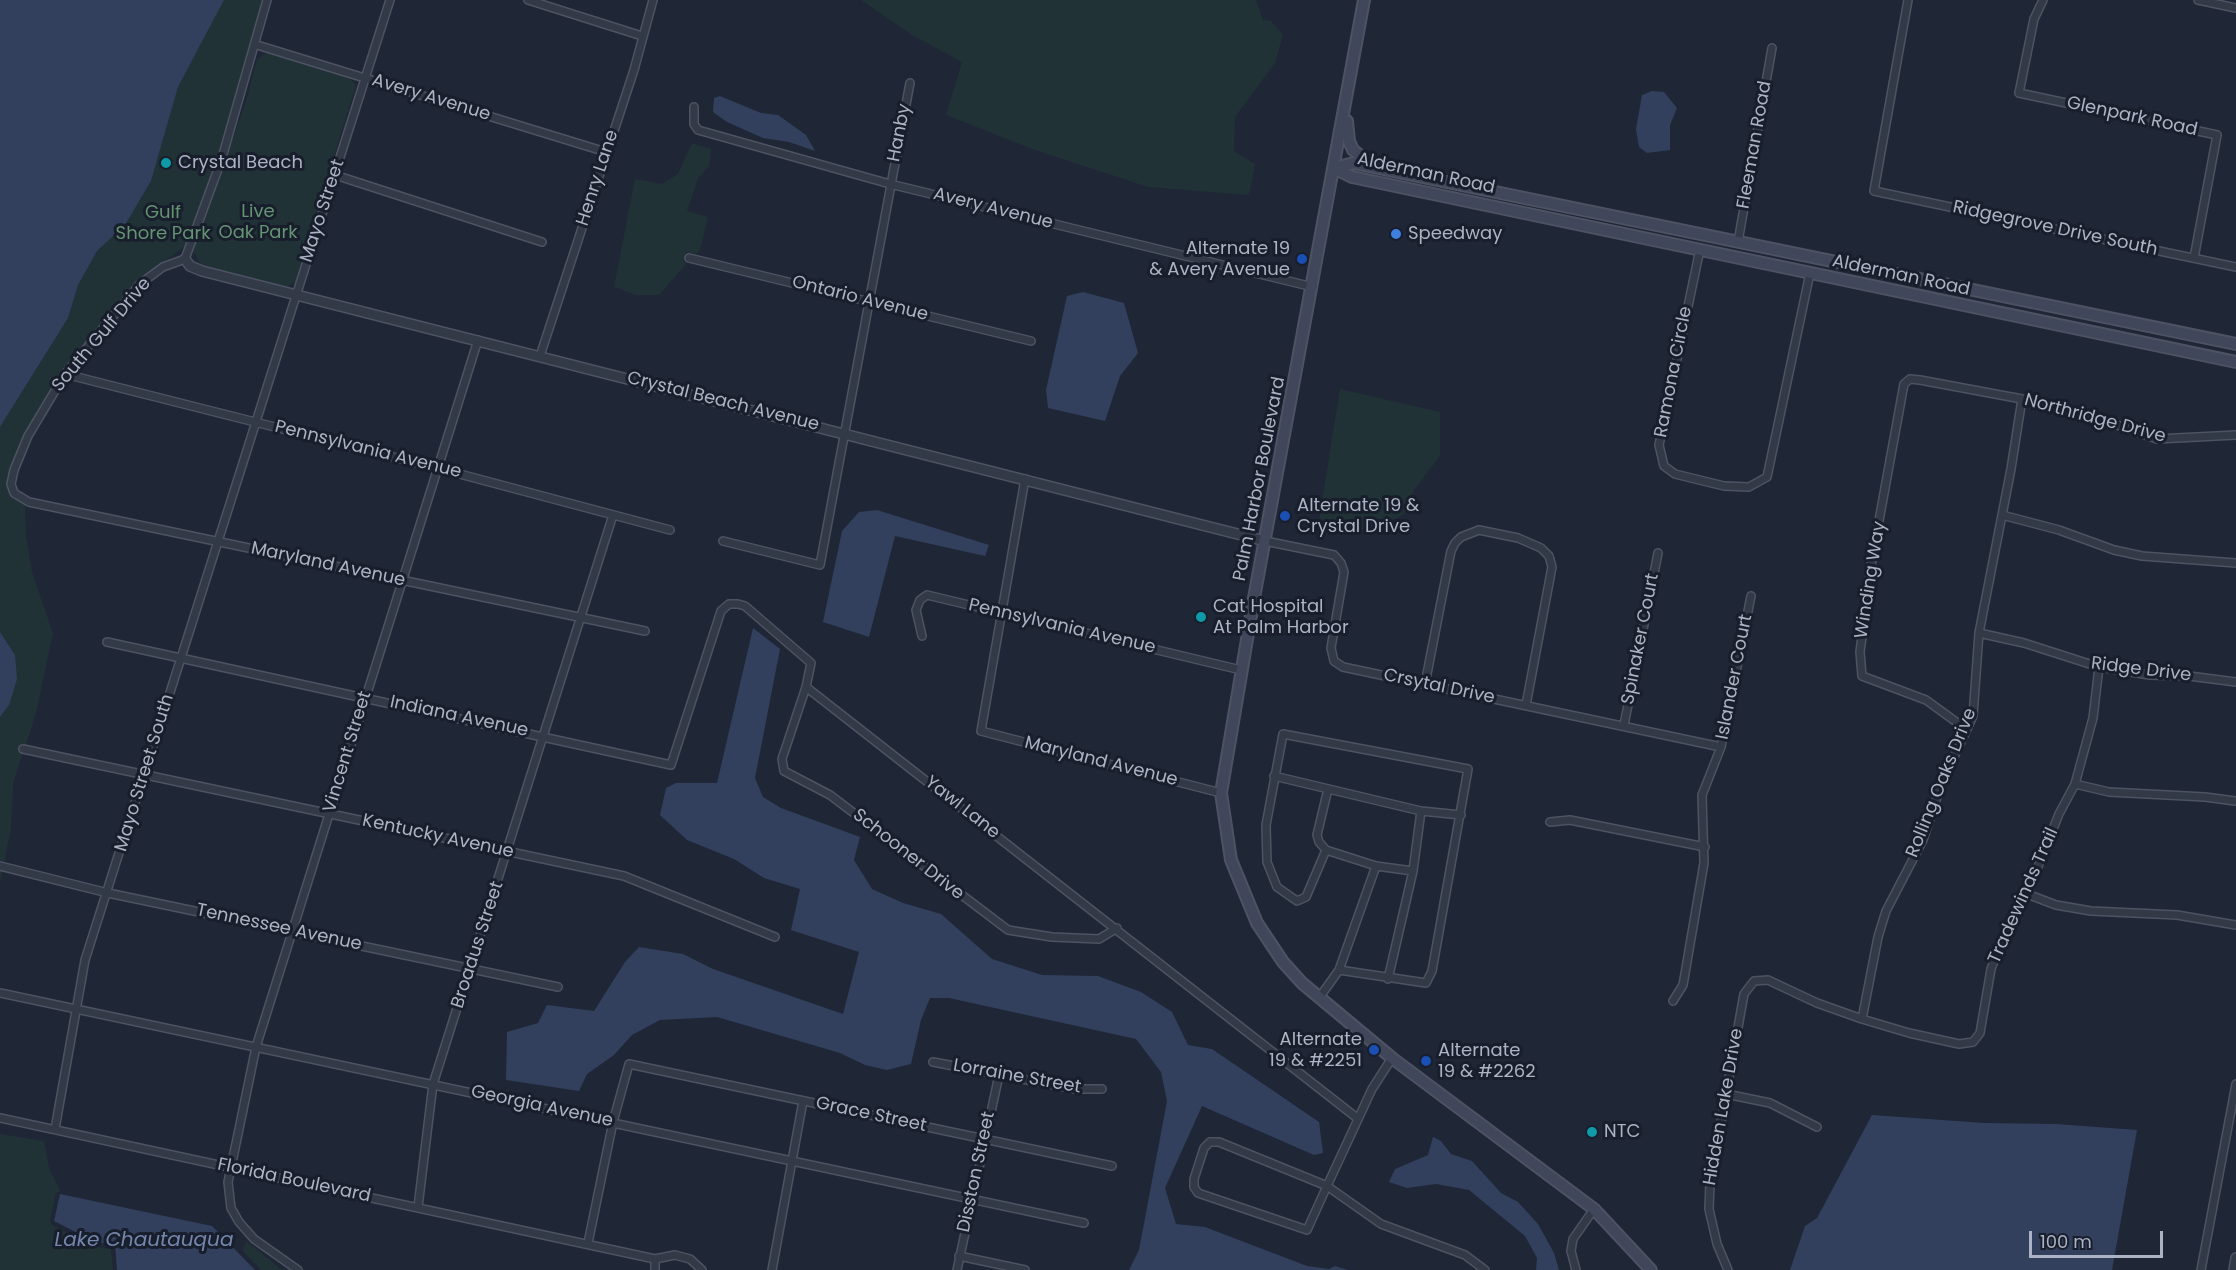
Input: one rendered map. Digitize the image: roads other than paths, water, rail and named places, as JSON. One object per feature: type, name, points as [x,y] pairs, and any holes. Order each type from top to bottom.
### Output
[{"type":"main road","name":"Palm Harbor Boulevard","points":[[1364,0],[1241,670],[1221,793],[1231,860],[1246,902],[1278,955],[1319,998],[1392,1058]]},
{"type":"main road","points":[[1345,107],[1349,141],[1353,150],[1380,168]]},
{"type":"main road","name":"Alderman Road","points":[[1334,168],[1354,163],[1380,168],[2236,344]]},
{"type":"main road","name":"Alderman Road","points":[[1334,168],[1352,177],[2236,362]]},
{"type":"main road","points":[[1392,1058],[1594,1209],[1652,1270]]},
{"type":"street","points":[[185,259],[222,158],[267,0]]},
{"type":"street","name":"Mayo Street","points":[[257,422],[390,0]]},
{"type":"street","points":[[528,0],[642,36]]},
{"type":"street","name":"Henry Lane","points":[[540,356],[634,69],[653,0]]},
{"type":"street","name":"Ridgegrove Drive South","points":[[1908,0],[1874,190],[2236,267]]},
{"type":"street","name":"Glenpark Road","points":[[2043,0],[2034,19],[2019,93],[2217,135],[2194,258]]},
{"type":"street","points":[[2198,0],[2236,8]]},
{"type":"street","name":"Avery Avenue","points":[[256,45],[606,152]]},
{"type":"street","name":"Fleeman Road","points":[[1738,242],[1772,48]]},
{"type":"street","name":"Hanby","points":[[846,434],[910,83]]},
{"type":"street","name":"Avery Avenue","points":[[694,107],[694,124],[698,130],[890,184],[1312,287]]},
{"type":"street","points":[[335,175],[542,242]]},
{"type":"street","name":"Ramona Circle","points":[[1700,249],[1659,445],[1664,466],[1675,474],[1724,486],[1749,487],[1767,477],[1809,273]]},
{"type":"street","name":"Ontario Avenue","points":[[689,258],[1031,341]]},
{"type":"street","name":"Crystal Beach Avenue","points":[[185,259],[190,266],[202,271],[1265,541]]},
{"type":"street","name":"South Gulf Drive","points":[[14,493],[11,484],[14,470],[28,436],[65,374],[140,284],[163,267],[185,259]]},
{"type":"street","name":"Vincent Street","points":[[298,1270],[254,1239],[239,1222],[231,1208],[228,1193],[232,1168],[256,1047],[478,340]]},
{"type":"street","name":"Pennsylvania Avenue","points":[[65,374],[437,468],[670,530]]},
{"type":"street","name":"Winding Way","points":[[1920,380],[1910,379],[1904,384],[1870,571],[1860,652],[1862,676],[1926,700],[1968,728]]},
{"type":"street","name":"Northridge Drive","points":[[1920,380],[2083,413],[2157,439],[2236,435]]},
{"type":"street","name":"Rolling Oaks Drive","points":[[1863,1019],[1878,937],[1886,911],[1923,840],[1941,785],[1973,716],[1979,633],[2022,399]]},
{"type":"street","name":"Mayo Street South","points":[[55,1129],[85,960],[257,422]]},
{"type":"street","points":[[723,541],[820,565],[846,434]]},
{"type":"street","points":[[1000,612],[1025,479]]},
{"type":"street","name":"Maryland Avenue","points":[[14,493],[29,502],[645,632]]},
{"type":"street","name":"Broadus Street","points":[[418,1207],[433,1084],[546,736],[613,515]]},
{"type":"street","points":[[2002,515],[2059,530],[2114,550],[2142,556],[2236,563]]},
{"type":"street","points":[[1425,684],[1451,551],[1455,543],[1479,530],[1509,536],[1532,542],[1541,548],[1549,556],[1552,567],[1526,705]]},
{"type":"street","name":"Crsytal Drive","points":[[1265,541],[1334,555],[1341,563],[1344,572],[1331,648],[1334,661],[1343,667],[1721,747]]},
{"type":"street","name":"Spinaker Court","points":[[1624,725],[1658,553]]},
{"type":"street","name":"Pennsylvania Avenue","points":[[922,636],[916,610],[920,600],[927,595],[1241,670]]},
{"type":"street","name":"Islander Court","points":[[1673,1001],[1683,985],[1704,864],[1702,795],[1721,747],[1751,596]]},
{"type":"street","name":"Indiana Avenue","points":[[107,642],[365,696],[669,765],[674,765],[718,617],[729,604],[746,606],[811,663],[806,687]]},
{"type":"street","name":"Maryland Avenue","points":[[1000,612],[981,731],[1221,793]]},
{"type":"street","name":"Ridge Drive","points":[[1979,633],[2024,643],[2099,667],[2150,675],[2189,676],[2236,682]]},
{"type":"street","name":"Tradewinds Trail","points":[[1754,981],[1768,980],[1817,1003],[1919,1035],[1959,1044],[1973,1042],[1980,1033],[1991,969],[2002,940],[2027,894],[2059,814],[2075,784],[2093,718],[2099,667]]},
{"type":"street","name":"Schooner Drive","points":[[806,687],[782,759],[784,771],[830,795],[1008,930],[1052,937],[1099,939],[1117,928]]},
{"type":"street","name":"Yawl Lane","points":[[806,687],[1357,1118]]},
{"type":"street","points":[[1326,850],[1306,897],[1297,901],[1277,886],[1267,862],[1266,825],[1283,734],[1468,769],[1432,971],[1426,983],[1388,980],[1339,970]]},
{"type":"street","name":"Kentucky Avenue","points":[[23,749],[624,876],[775,937]]},
{"type":"street","points":[[1274,776],[1421,811],[1461,815]]},
{"type":"street","points":[[2075,784],[2109,792],[2205,796],[2235,801]]},
{"type":"street","points":[[1328,789],[1317,835],[1319,842],[1326,850],[1376,866],[1413,871]]},
{"type":"street","points":[[1388,980],[1413,871],[1421,811]]},
{"type":"street","points":[[1550,822],[1570,820],[1705,847]]},
{"type":"street","name":"Tennessee Avenue","points":[[0,866],[108,893],[558,987]]},
{"type":"street","points":[[1319,998],[1339,970],[1376,866]]},
{"type":"street","points":[[2027,894],[2056,905],[2091,911],[2177,915],[2236,925]]},
{"type":"street","name":"Hidden Lake Drive","points":[[1728,1270],[1717,1244],[1709,1209],[1710,1183],[1744,994],[1754,981]]},
{"type":"street","name":"Georgia Avenue","points":[[0,993],[1084,1223]]},
{"type":"street","points":[[1392,1058],[1357,1118],[1327,1186],[1307,1230],[1202,1196],[1194,1187],[1194,1179],[1204,1148],[1210,1142],[1219,1142],[1327,1186],[1381,1224],[1465,1255],[1485,1270]]},
{"type":"street","name":"Lorraine Street","points":[[933,1062],[1075,1089],[1102,1089]]},
{"type":"street","name":"Grace Street","points":[[613,1122],[629,1064],[1112,1166]]},
{"type":"street","name":"Disston Street","points":[[957,1270],[970,1198],[999,1075]]},
{"type":"street","points":[[2201,1270],[2236,1084]]},
{"type":"street","points":[[1726,1094],[1770,1103],[1817,1127]]},
{"type":"street","points":[[772,1270],[790,1160],[803,1101]]},
{"type":"street","name":"Florida Boulevard","points":[[0,1118],[656,1259],[675,1255],[690,1259],[702,1270]]},
{"type":"street","points":[[588,1243],[613,1122]]},
{"type":"street","points":[[1576,1270],[1571,1251],[1573,1239],[1594,1209]]},
{"type":"street","points":[[960,1256],[1025,1270]]},
{"type":"street","points":[[2234,1270],[2236,1258]]},
{"type":"street","points":[[655,1270],[656,1259]]},
{"type":"water","points":[[0,0],[224,0],[178,87],[151,181],[125,225],[97,251],[78,285],[68,318],[0,427]]},
{"type":"water","points":[[1652,91],[1664,92],[1677,108],[1670,125],[1670,150],[1647,153],[1639,147],[1636,129],[1642,95]]},
{"type":"water","points":[[720,96],[761,113],[778,115],[806,135],[815,151],[789,142],[763,138],[727,122],[713,112],[714,98]]},
{"type":"water","points":[[1083,292],[1124,303],[1138,353],[1120,376],[1105,421],[1048,408],[1046,390],[1067,296]]},
{"type":"water","points":[[877,510],[989,545],[985,556],[895,536],[869,637],[823,622],[842,531],[859,512]]},
{"type":"water","points":[[753,628],[780,649],[755,778],[763,797],[781,808],[860,837],[854,860],[872,889],[903,903],[941,914],[992,959],[1042,975],[1098,976],[1141,992],[1172,1012],[1188,1045],[1212,1049],[1319,1122],[1323,1153],[1314,1155],[1202,1106],[1165,1188],[1176,1224],[1205,1227],[1307,1266],[1329,1269],[1335,1266],[1348,1270],[1129,1270],[1139,1250],[1167,1101],[1161,1072],[1136,1039],[949,998],[930,998],[921,1020],[911,1064],[887,1070],[865,1065],[840,1053],[717,1017],[660,1020],[632,1035],[614,1055],[587,1074],[579,1091],[506,1080],[507,1032],[538,1023],[547,1005],[594,1011],[625,962],[639,947],[683,954],[713,969],[843,1014],[859,952],[791,930],[800,889],[764,878],[734,859],[687,840],[660,815],[666,788],[676,783],[717,783]]},
{"type":"water","points":[[0,632],[15,655],[17,679],[9,705],[0,717]]},
{"type":"water","points":[[1872,1115],[2137,1130],[2112,1270],[1790,1270],[1805,1226],[1817,1218]]},
{"type":"water","points":[[1433,1137],[1441,1141],[1451,1154],[1472,1161],[1501,1193],[1518,1202],[1538,1224],[1554,1253],[1559,1270],[1536,1270],[1537,1258],[1525,1236],[1469,1190],[1436,1184],[1407,1188],[1389,1182],[1395,1169],[1428,1155]]},
{"type":"water","name":"Lake Chautauqua","points":[[60,1194],[212,1226],[255,1270],[117,1270],[115,1245],[95,1242],[54,1221]]},
{"type":"place","name":"Crystal Beach","points":[[166,163]]},
{"type":"place","name":"Speedway","points":[[1396,234]]},
{"type":"place","name":"Alternate 19 & Avery Avenue","points":[[1302,259]]},
{"type":"place","name":"Alternate 19 & Crystal Drive","points":[[1285,516]]},
{"type":"place","name":"Cat Hospital At Palm Harbor","points":[[1201,617]]},
{"type":"place","name":"Alternate 19 & #2251","points":[[1374,1050]]},
{"type":"place","name":"Alternate 19 & #2262","points":[[1426,1061]]},
{"type":"place","name":"NTC","points":[[1592,1132]]},
{"type":"park label","name":"Live Oak Park","points":[[258,222]]},
{"type":"park label","name":"Gulf Shore Park","points":[[163,223]]}]
